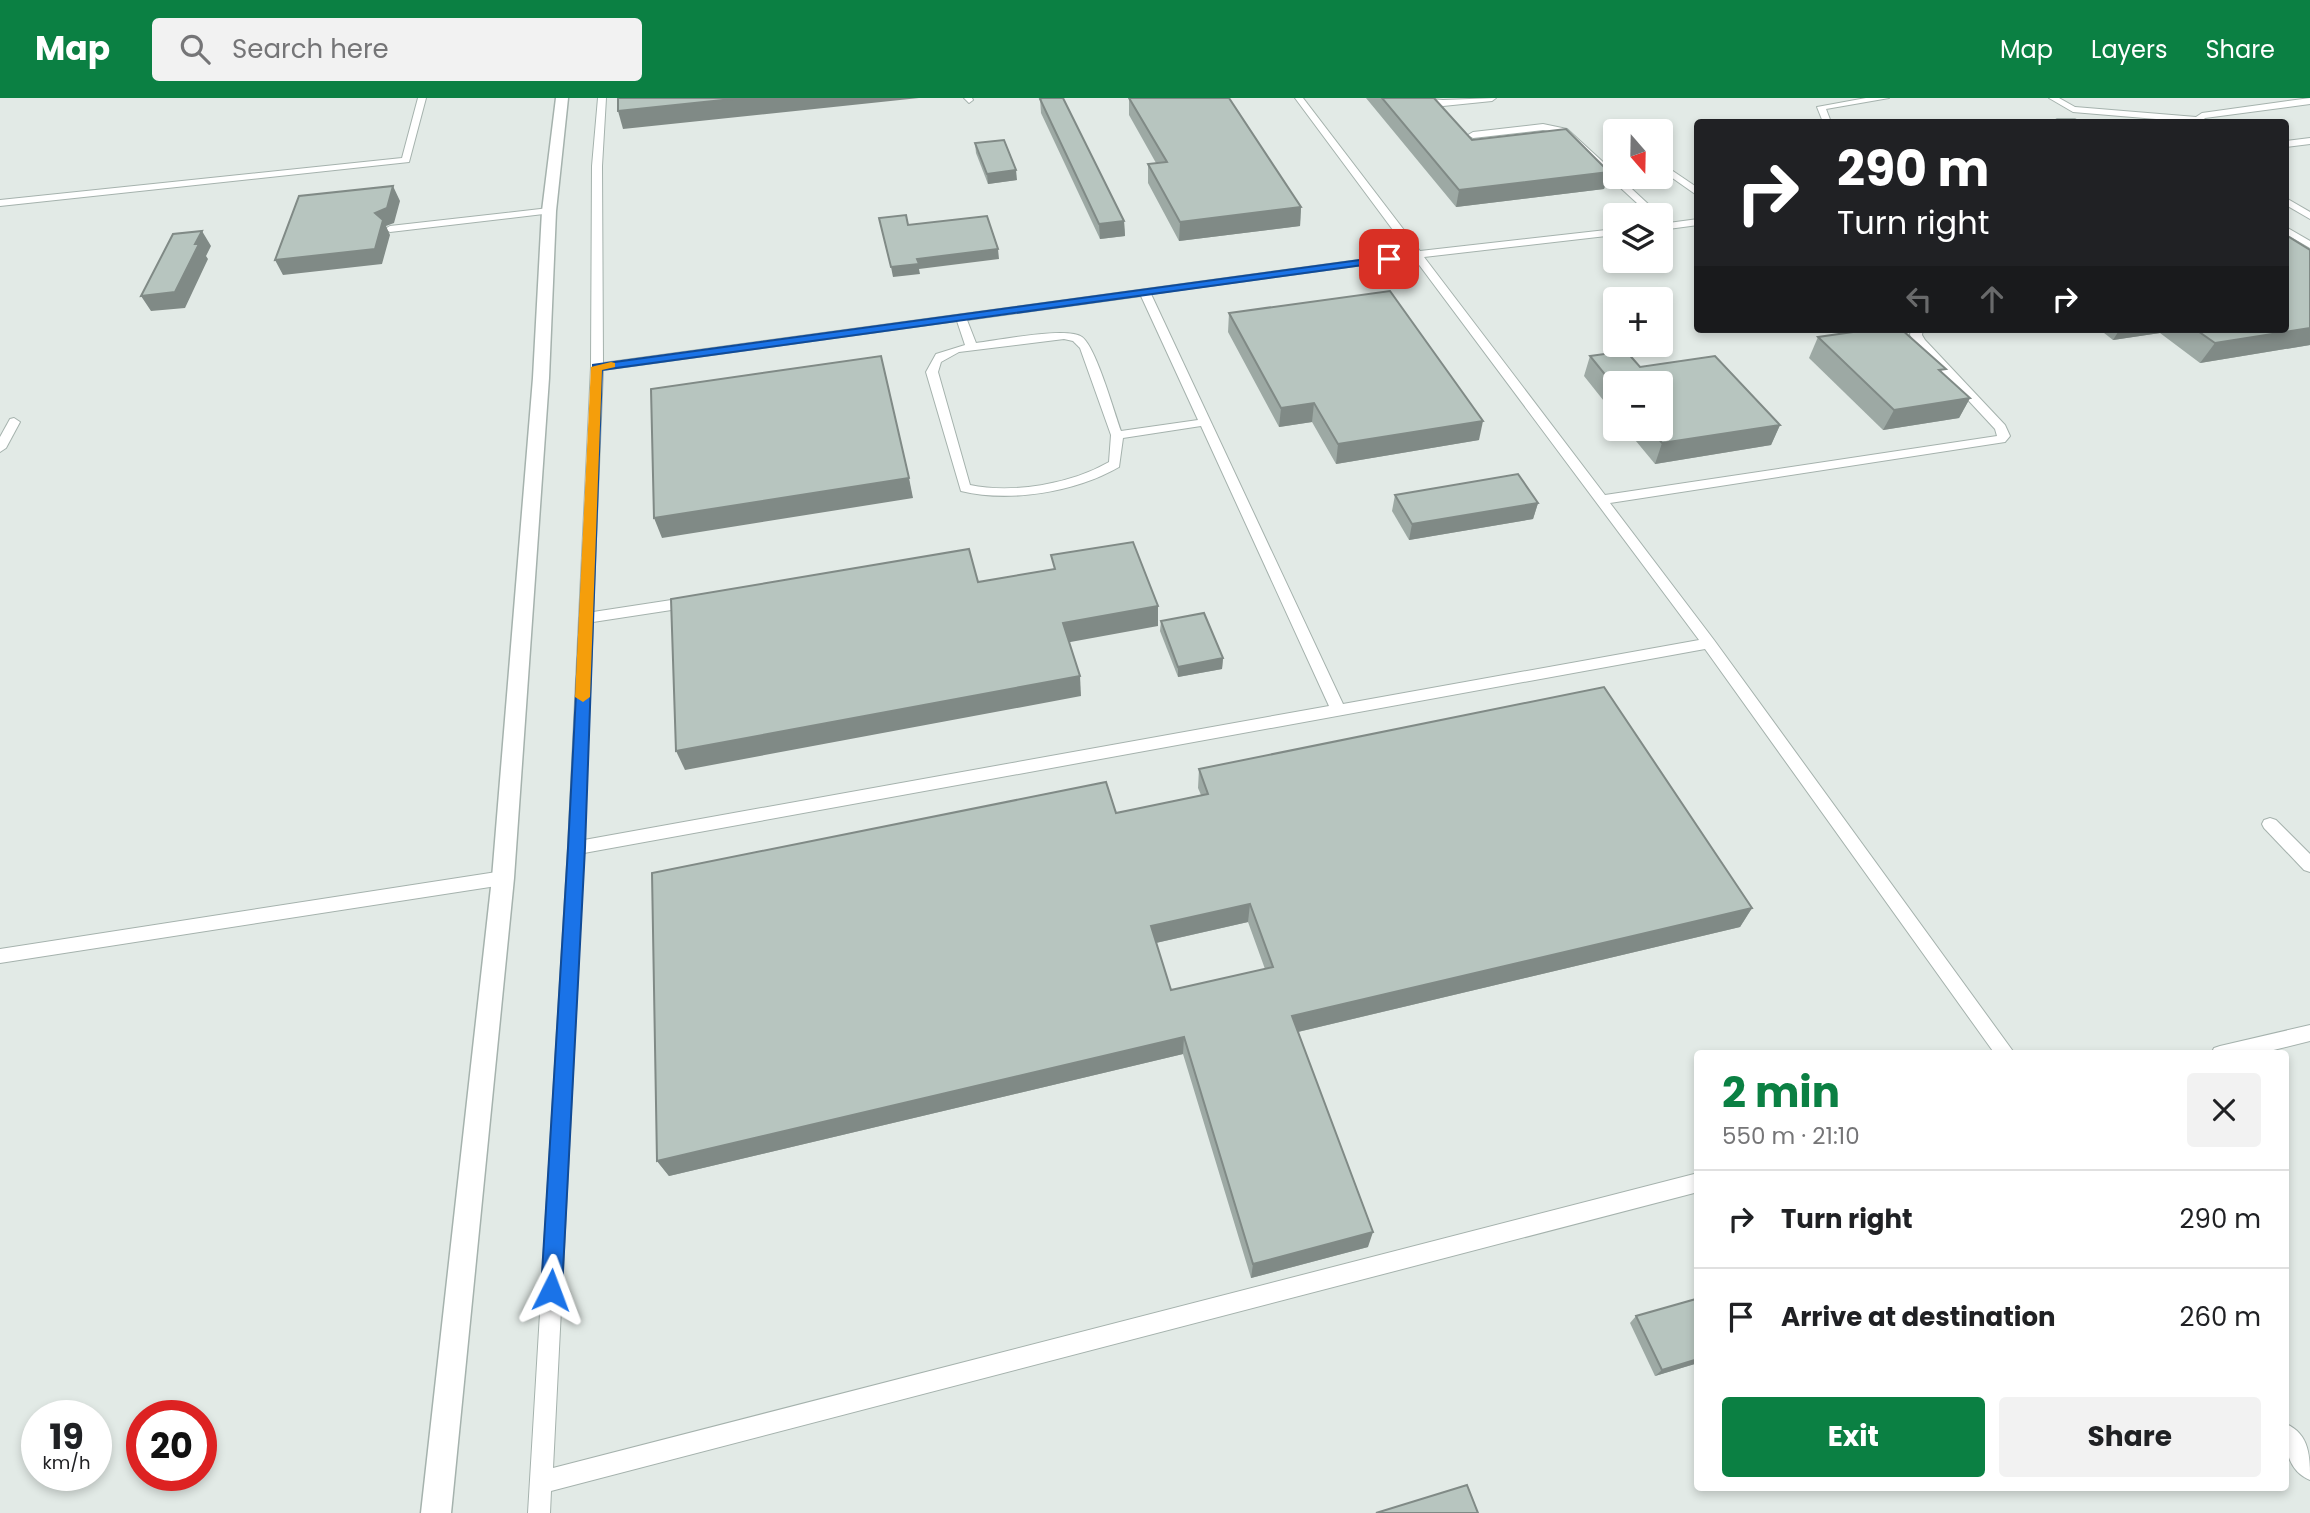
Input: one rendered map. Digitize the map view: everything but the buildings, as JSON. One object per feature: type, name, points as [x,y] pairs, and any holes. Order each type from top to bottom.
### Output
[{"type":"street","points":[[436,1513],[503,878],[541,378],[549,211],[562,98]]},
{"type":"lane","points":[[0,203],[406,160],[422,98]]},
{"type":"lane","points":[[539,1513],[576,848],[597,367],[597,166],[602,98]]},
{"type":"lane","points":[[1299,98],[1709,643],[2003,1050]]},
{"type":"lane","points":[[1423,98],[1443,103],[1492,98]]},
{"type":"lane","points":[[1826,119],[1821,107],[1885,98]]},
{"type":"lane","points":[[2053,98],[2073,109],[2176,119]]},
{"type":"lane","points":[[2199,119],[2202,116],[2310,101]]},
{"type":"lane","points":[[1474,135],[1543,127],[1564,131],[1642,203]]},
{"type":"lane","points":[[2289,144],[2310,141]]},
{"type":"lane","points":[[1673,174],[1694,189]]},
{"type":"lane","points":[[2289,203],[2310,216]]},
{"type":"lane","points":[[390,229],[549,211]]},
{"type":"lane","points":[[1673,224],[1694,222]]},
{"type":"lane","points":[[2289,232],[2310,245]]},
{"type":"lane","points":[[597,367],[1416,255],[1603,233]]},
{"type":"lane","points":[[1145,292],[1338,710]]},
{"type":"lane","points":[[961,317],[972,348]]},
{"type":"lane","points":[[1601,500],[1978,445],[2001,439],[2004,436],[2001,428],[1920,342],[1916,333]]},
{"type":"lane","points":[[1064,336],[1077,338],[1085,347],[1117,435],[1115,464],[1089,479],[979,494],[965,488],[932,372],[934,362],[942,355],[972,348],[1064,336]]},
{"type":"lane","points":[[0,448],[14,422]]},
{"type":"lane","points":[[1117,435],[1207,422]]},
{"type":"lane","points":[[586,618],[706,600]]},
{"type":"lane","points":[[576,848],[1709,643]]},
{"type":"lane","points":[[2270,824],[2310,865]]},
{"type":"lane","points":[[0,956],[503,878]]},
{"type":"lane","points":[[2237,1050],[2310,1033]]},
{"type":"lane","points":[[540,1483],[1694,1183]]},
{"type":"lane","points":[[2289,1440],[2310,1469]]},
{"type":"slow traffic","points":[[583,697],[597,367],[611,365]]},
{"type":"route","points":[[551,1290],[576,848],[597,367],[1389,259]]}]
